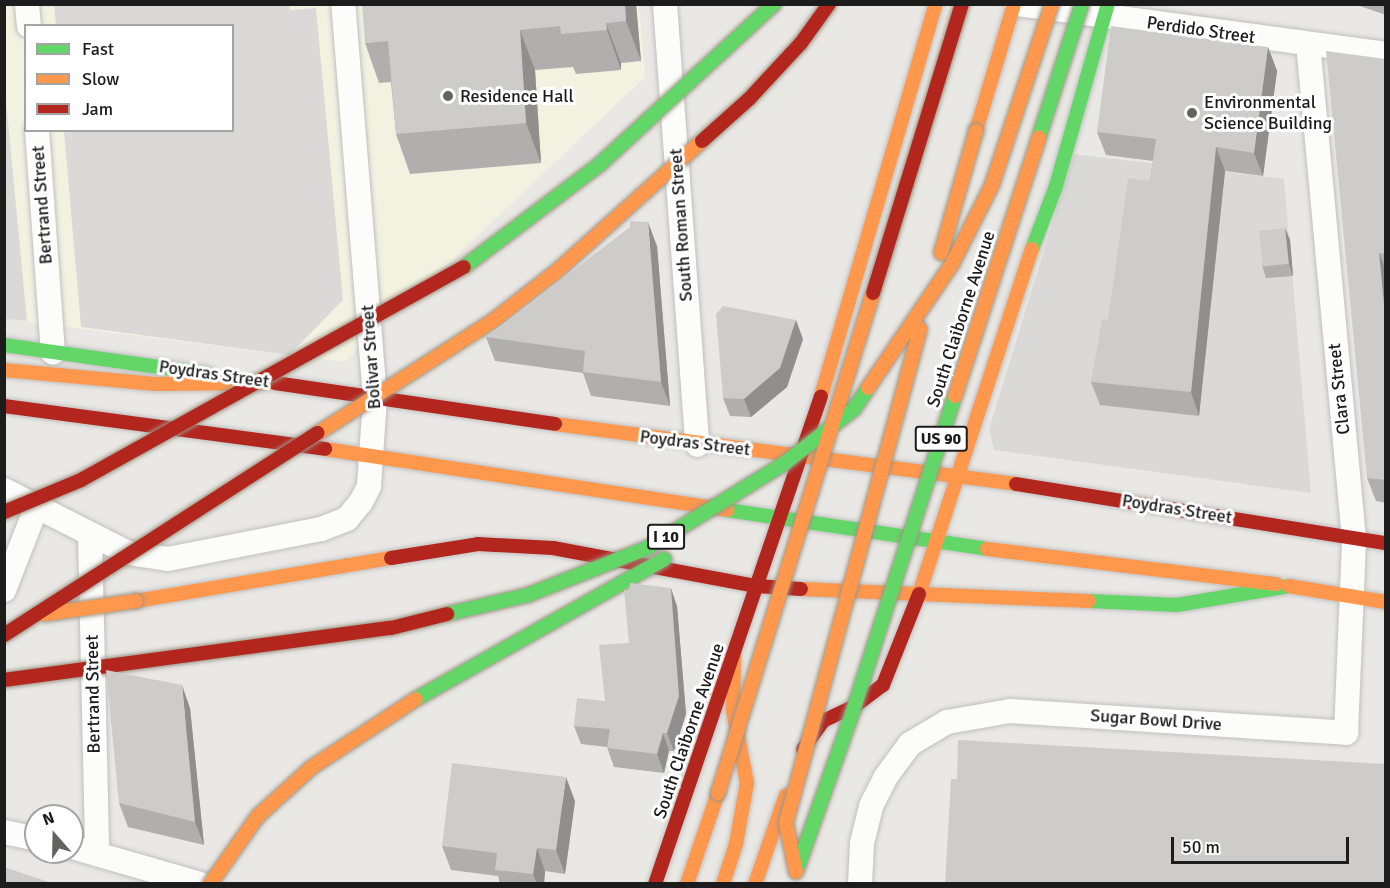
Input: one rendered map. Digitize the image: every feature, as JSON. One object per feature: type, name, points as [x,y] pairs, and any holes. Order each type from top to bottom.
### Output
[{"type":"main road","points":[[4,512],[81,480],[449,279],[599,165],[774,4]]},
{"type":"main road","points":[[4,635],[494,320],[557,271],[749,99],[801,43],[829,4]]},
{"type":"main road","name":"South Claiborne Avenue","points":[[655,884],[778,520],[803,456],[936,4]]},
{"type":"main road","points":[[687,884],[962,4]]},
{"type":"main road","points":[[794,878],[786,823],[892,426],[1016,4]]},
{"type":"main road","name":"I 10","points":[[4,680],[391,628],[528,596],[649,547],[785,463],[854,409],[952,264],[992,185],[1052,4]]},
{"type":"main road","name":"South Claiborne Avenue","points":[[794,878],[856,703],[1082,4]]},
{"type":"main road","points":[[755,884],[806,740],[823,721],[855,706],[883,685],[919,594],[959,475],[1011,305],[1056,186],[1106,10]]},
{"type":"main road","name":"Poydras Street","points":[[4,345],[697,445],[959,475],[1386,543]]},
{"type":"main road","points":[[4,370],[155,384],[275,383]]},
{"type":"main road","points":[[4,406],[373,456],[936,543],[1289,586],[1386,602]]},
{"type":"main road","points":[[722,525],[785,463]]},
{"type":"main road","points":[[4,620],[478,544],[553,548],[756,586],[1177,604],[1289,586]]},
{"type":"main road","points":[[210,884],[258,816],[312,766],[362,731],[674,553]]},
{"type":"main road","points":[[723,884],[736,844],[747,783],[733,710],[734,654]]},
{"type":"street","points":[[27,4],[29,24]]},
{"type":"street","name":"Bolivar Street","points":[[90,535],[128,553],[168,558],[321,529],[347,519],[369,486],[373,456],[375,398],[343,4]]},
{"type":"street","name":"South Roman Street","points":[[665,4],[697,445]]},
{"type":"street","name":"Perdido Street","points":[[1016,4],[1106,10],[1308,45],[1386,54]]},
{"type":"street","name":"Clara Street","points":[[1308,45],[1354,539],[1346,733]]},
{"type":"street","name":"Bertrand Street","points":[[37,132],[53,352]]},
{"type":"street","points":[[4,490],[90,535]]},
{"type":"street","points":[[4,590],[37,506]]},
{"type":"street","name":"Bertrand Street","points":[[90,535],[97,853]]},
{"type":"street","name":"Sugar Bowl Drive","points":[[860,884],[862,843],[871,806],[885,778],[910,744],[928,732],[966,716],[1010,711],[1346,733]]},
{"type":"street","points":[[4,832],[24,836]]},
{"type":"street","points":[[84,850],[200,884]]},
{"type":"shaded area","points":[[289,4],[290,10],[316,8],[343,300],[289,355],[81,327],[64,132],[234,132],[234,24],[56,24],[54,5]]},
{"type":"shaded area","points":[[5,5],[639,5],[645,77],[344,362],[5,319]]},
{"type":"shaded area","points":[[5,90],[27,321],[5,319]]},
{"type":"shaded area","points":[[1074,154],[1284,179],[1311,493],[994,450],[989,429]]},
{"type":"building","name":"Residence Hall","points":[[362,4],[625,4],[626,21],[606,23],[607,30],[561,34],[560,26],[520,30],[526,123],[396,134],[388,41],[365,43]]},
{"type":"building","points":[[1111,26],[1268,47],[1254,153],[1216,147],[1191,392],[1091,382],[1102,319],[1108,320],[1128,178],[1150,181],[1156,139],[1097,132]]},
{"type":"building","points":[[1326,51],[1386,59],[1386,254],[1379,253],[1386,325],[1386,480],[1367,478]]},
{"type":"building","points":[[630,221],[648,222],[661,382],[583,372],[585,351],[486,337],[630,227]]},
{"type":"building","points":[[1285,228],[1289,264],[1263,267],[1259,231]]},
{"type":"building","points":[[723,306],[796,320],[780,368],[744,399],[723,398],[716,314]]},
{"type":"building","points":[[630,583],[671,588],[679,696],[667,733],[663,733],[657,754],[607,748],[610,729],[574,726],[577,698],[605,701],[599,645],[629,643],[624,590],[629,591]]},
{"type":"building","points":[[106,670],[182,685],[195,822],[119,803]]},
{"type":"building","points":[[958,740],[1386,764],[1386,884],[945,884],[951,779],[957,779]]},
{"type":"building","points":[[452,763],[566,777],[556,850],[537,848],[533,874],[495,870],[497,853],[442,846]]},
{"type":"building","points":[[4,867],[55,884],[4,884]]},
{"type":"traffic: fast","points":[[464,267],[599,165],[774,4]]},
{"type":"traffic: fast","points":[[1039,137],[1082,4]]},
{"type":"traffic: fast","points":[[1032,249],[1056,186],[1108,4]]},
{"type":"traffic: fast","points":[[4,345],[208,374]]},
{"type":"traffic: fast","points":[[447,614],[528,595],[649,547],[785,463],[854,409],[868,388]]},
{"type":"traffic: fast","points":[[796,872],[852,714],[955,396]]},
{"type":"traffic: fast","points":[[727,510],[987,549]]},
{"type":"traffic: fast","points":[[416,699],[664,559]]},
{"type":"traffic: fast","points":[[1089,601],[1177,605],[1289,586]]},
{"type":"traffic: slow","points":[[821,396],[936,4]]},
{"type":"traffic: slow","points":[[976,131],[1014,4]]},
{"type":"traffic: slow","points":[[868,388],[952,264],[992,185],[1052,4]]},
{"type":"traffic: slow","points":[[941,253],[976,131]]},
{"type":"traffic: slow","points":[[955,396],[1039,137]]},
{"type":"traffic: slow","points":[[318,433],[494,320],[557,271],[702,141]]},
{"type":"traffic: slow","points":[[919,594],[1032,249]]},
{"type":"traffic: slow","points":[[718,793],[873,293]]},
{"type":"traffic: slow","points":[[796,872],[786,823],[920,329]]},
{"type":"traffic: slow","points":[[4,370],[155,384],[268,383]]},
{"type":"traffic: slow","points":[[555,424],[1016,484]]},
{"type":"traffic: slow","points":[[325,449],[727,510]]},
{"type":"traffic: slow","points":[[987,549],[1277,584]]},
{"type":"traffic: slow","points":[[136,601],[391,558]]},
{"type":"traffic: slow","points":[[1289,586],[1386,602]]},
{"type":"traffic: slow","points":[[801,589],[1089,601]]},
{"type":"traffic: slow","points":[[45,614],[136,601]]},
{"type":"traffic: slow","points":[[723,884],[736,844],[747,783],[733,710],[734,654]]},
{"type":"traffic: slow","points":[[210,884],[258,816],[312,767],[416,699]]},
{"type":"traffic: slow","points":[[687,884],[718,793]]},
{"type":"traffic: slow","points":[[755,884],[786,795]]},
{"type":"traffic: jam","points":[[702,141],[749,99],[801,43],[829,4]]},
{"type":"traffic: jam","points":[[873,293],[962,4]]},
{"type":"traffic: jam","points":[[4,512],[81,480],[464,267]]},
{"type":"traffic: jam","points":[[275,383],[555,424]]},
{"type":"traffic: jam","points":[[655,884],[821,396]]},
{"type":"traffic: jam","points":[[4,406],[325,449]]},
{"type":"traffic: jam","points":[[4,635],[318,433]]},
{"type":"traffic: jam","points":[[1016,484],[1386,543]]},
{"type":"traffic: jam","points":[[391,558],[478,544],[553,548],[756,586],[801,589]]},
{"type":"traffic: jam","points":[[803,749],[823,721],[855,706],[883,685],[919,594]]},
{"type":"traffic: jam","points":[[4,680],[391,628],[447,614]]},
{"type":"place","name":"Residence Hall","points":[[448,96]]},
{"type":"place","name":"Environmental Science Building","points":[[1192,113]]}]
